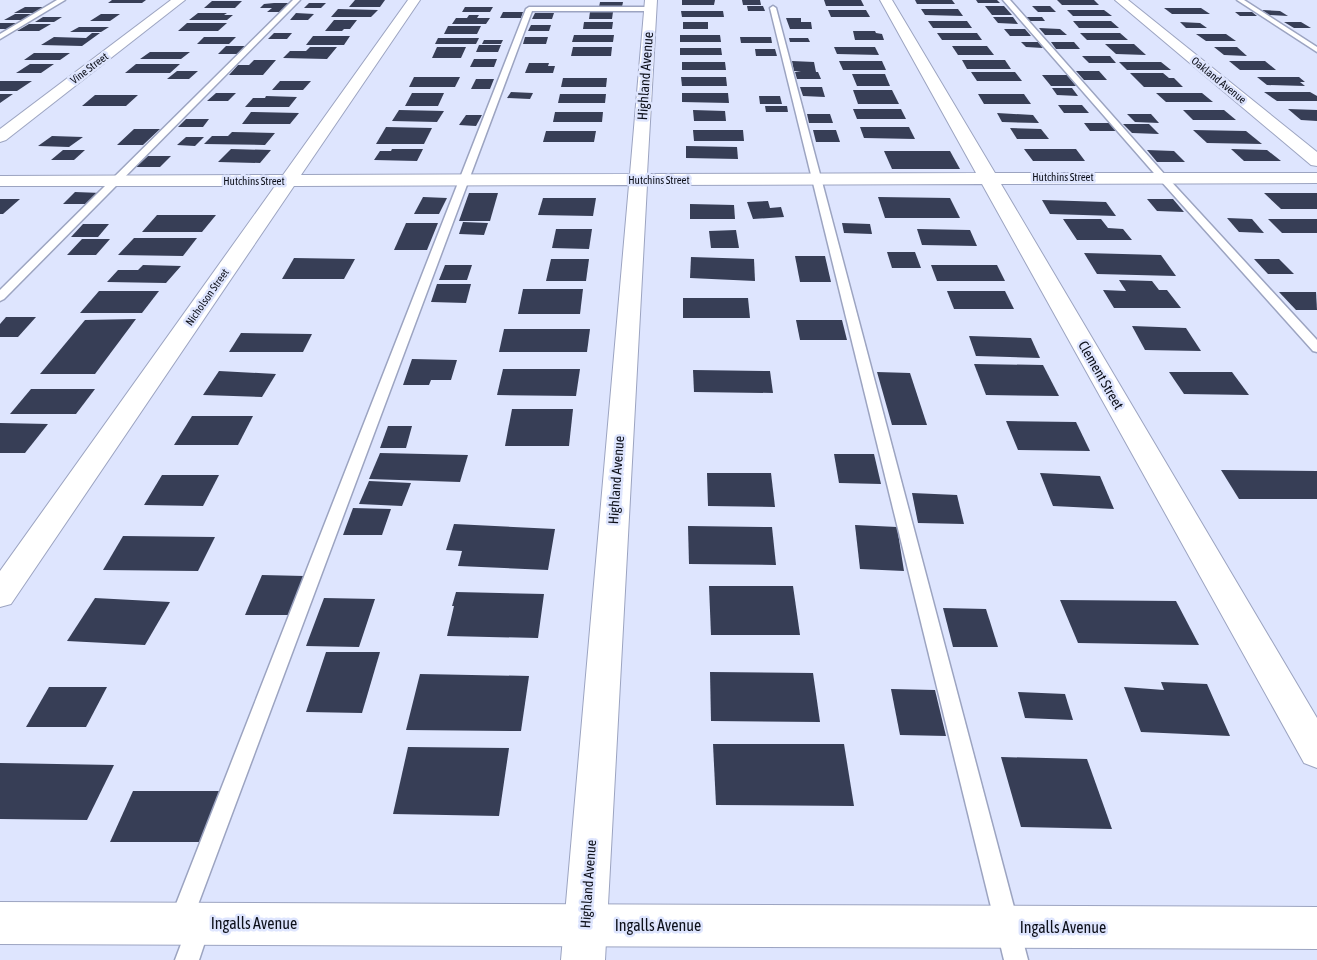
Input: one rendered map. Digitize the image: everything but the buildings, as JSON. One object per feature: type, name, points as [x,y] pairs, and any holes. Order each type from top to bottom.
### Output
[{"type":"street","name":"Vine Street","points":[[0,137],[179,0]]},
{"type":"street","name":"Nicholson Street","points":[[0,595],[414,0]]},
{"type":"street","name":"Clement Street","points":[[886,0],[1317,751]]},
{"type":"street","name":"Oakland Avenue","points":[[1122,0],[1317,161]]},
{"type":"street","name":"Highland Avenue","points":[[584,942],[651,5]]},
{"type":"street","name":"Hutchins Street","points":[[0,181],[1317,178]]},
{"type":"street","name":"Ingalls Avenue","points":[[0,923],[189,936],[584,942],[1012,944],[1317,928]]},
{"type":"lane","points":[[0,38],[62,0]]},
{"type":"lane","points":[[0,297],[297,0]]},
{"type":"lane","points":[[1006,0],[1163,178],[1317,348]]},
{"type":"lane","points":[[1240,0],[1317,50]]},
{"type":"lane","points":[[189,936],[529,9],[651,5]]},
{"type":"lane","points":[[773,8],[1012,944]]}]
